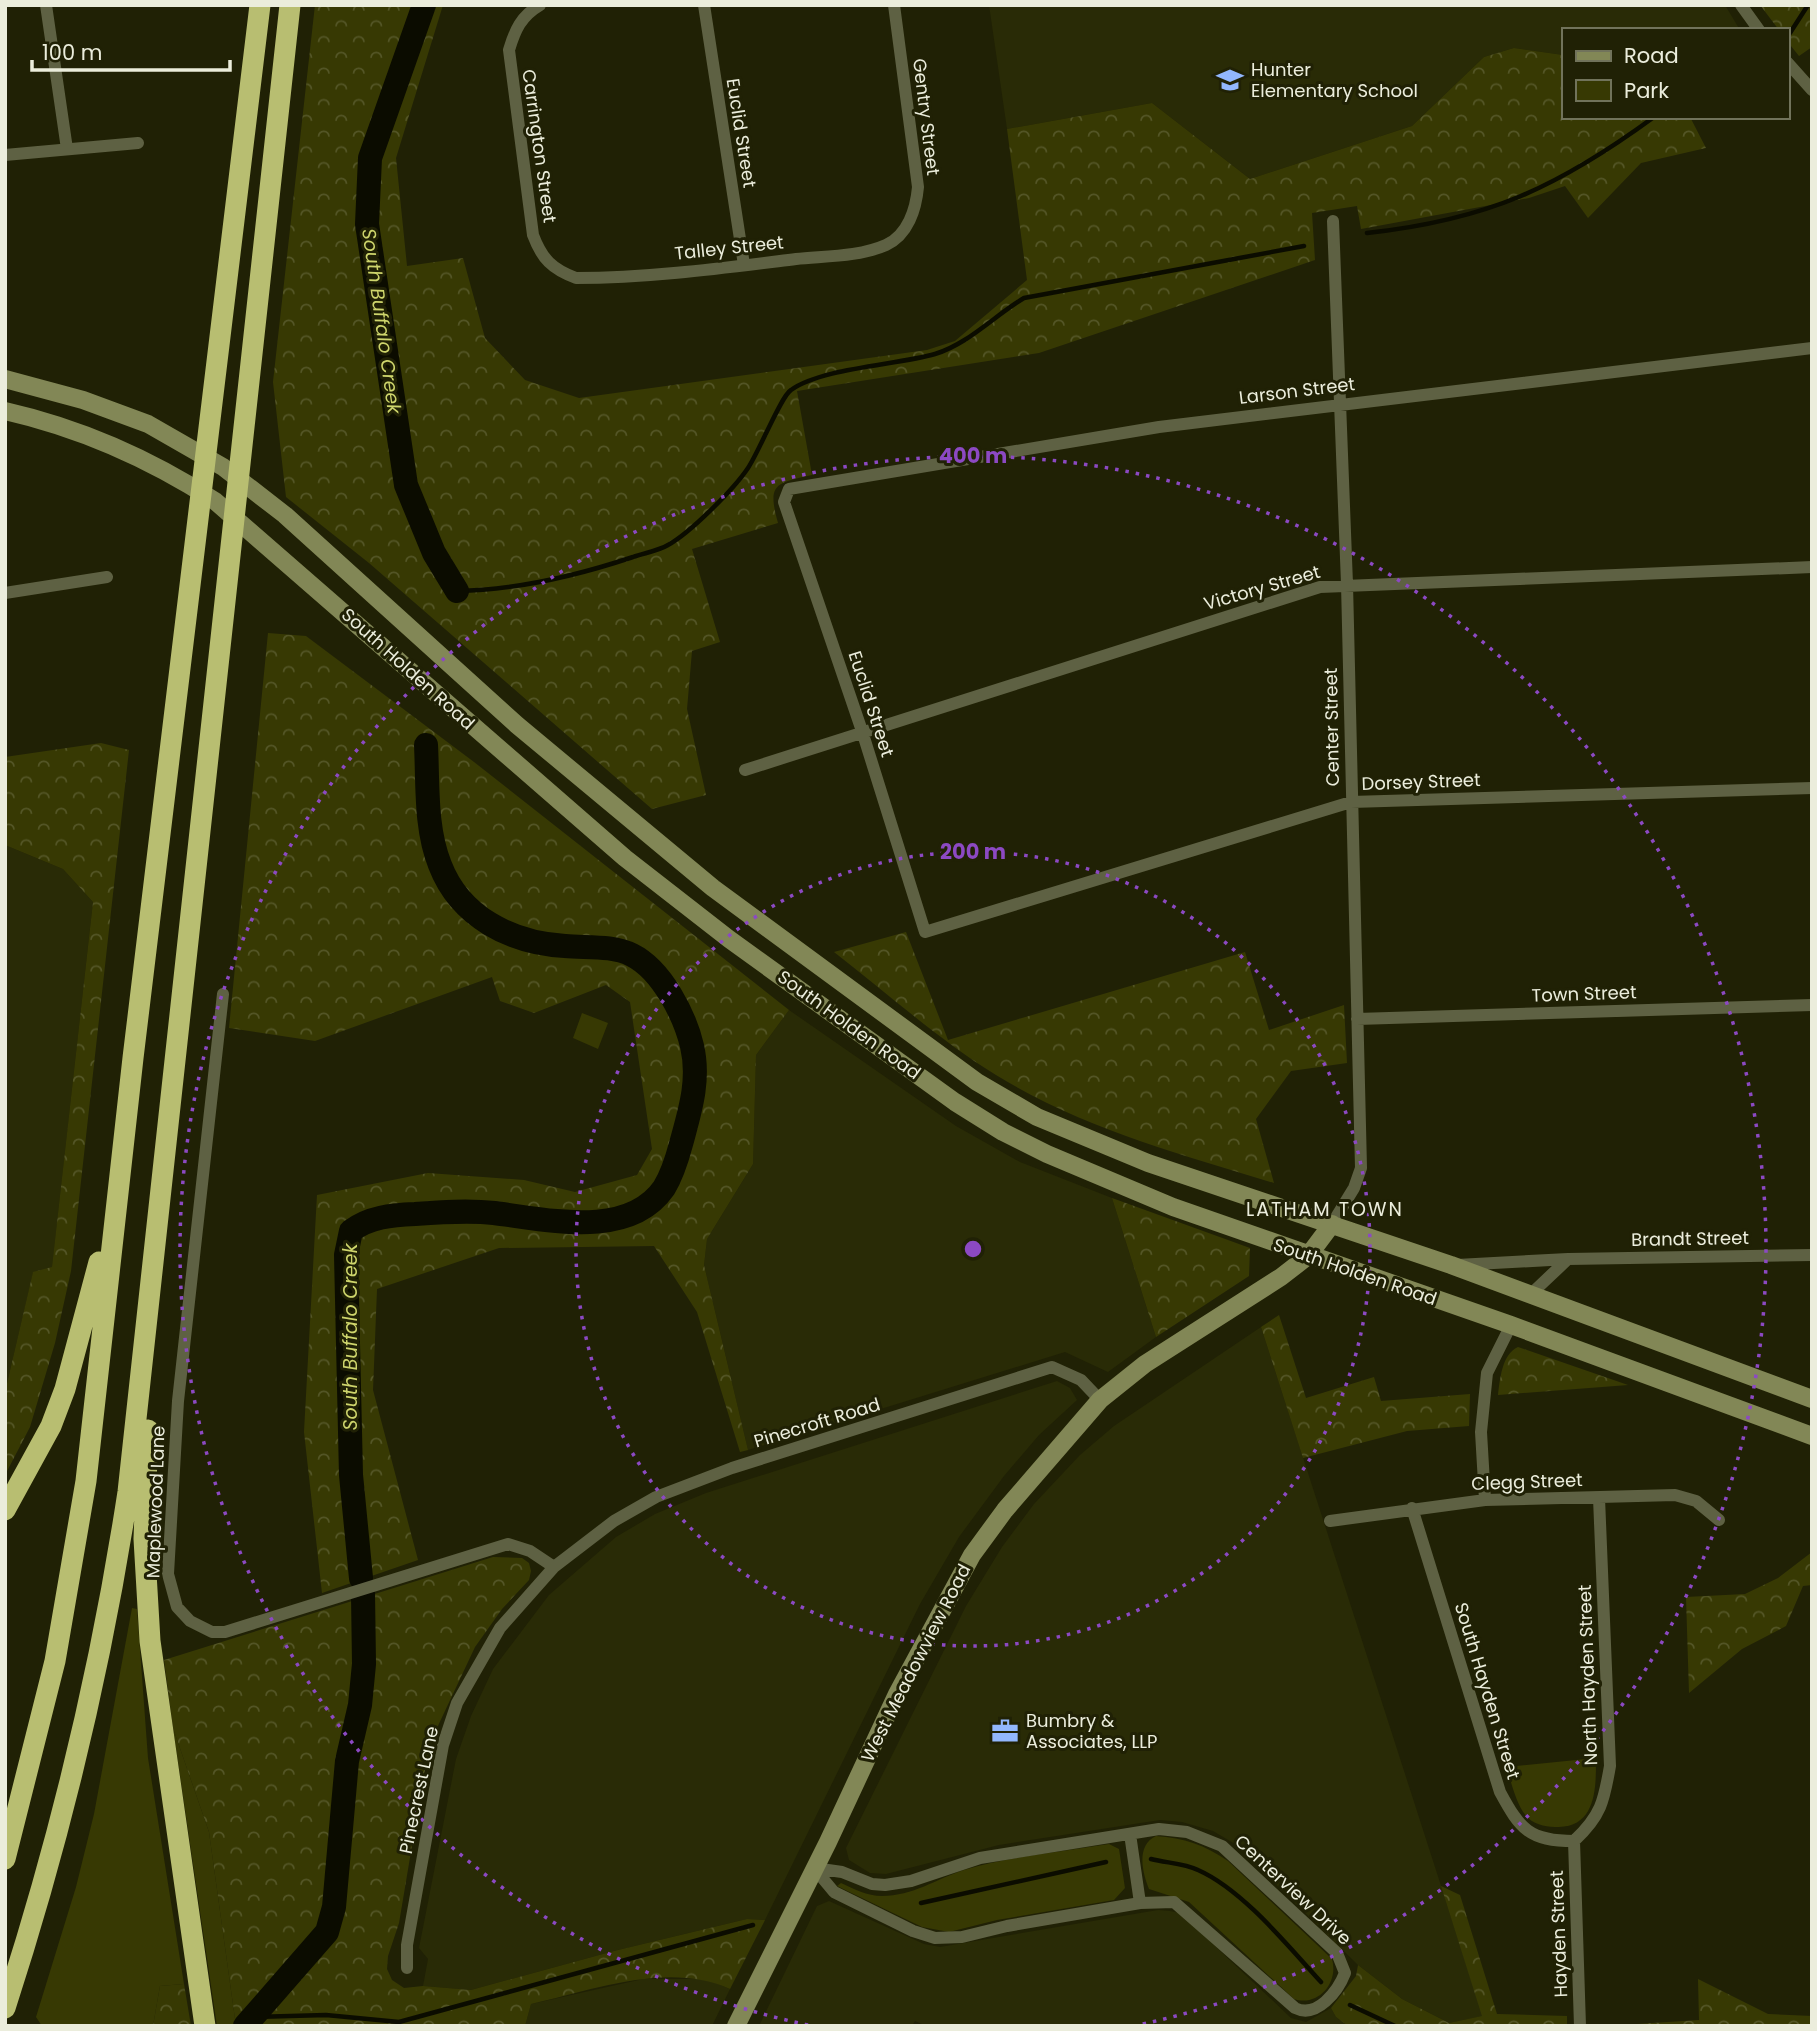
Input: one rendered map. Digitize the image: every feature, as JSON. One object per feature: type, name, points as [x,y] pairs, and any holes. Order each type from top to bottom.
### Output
[{"type":"highway","points":[[5,1859],[55,1661],[86,1481],[118,1189],[260,5]]},
{"type":"highway","points":[[5,2008],[57,1843],[102,1651],[128,1492],[290,5]]},
{"type":"highway","points":[[5,1510],[51,1426],[65,1389],[118,1189]]},
{"type":"highway","points":[[159,1198],[144,1539],[150,1641],[205,2026]]},
{"type":"main road","name":"South Holden Road","points":[[5,379],[83,400],[148,424],[223,467],[285,515],[517,725],[645,834],[976,1082],[1037,1118],[1084,1138],[1531,1294],[1643,1339],[1812,1399]]},
{"type":"main road","name":"South Holden Road","points":[[5,411],[57,425],[144,460],[215,500],[625,858],[729,939],[955,1102],[1003,1132],[1058,1159],[1172,1207],[1511,1325],[1812,1436]]},
{"type":"main road","name":"West Meadowview Road","points":[[736,2026],[896,1696],[964,1566],[1006,1510],[1100,1401],[1145,1364],[1270,1285],[1308,1256],[1332,1224]]},
{"type":"street","points":[[46,5],[67,149]]},
{"type":"street","name":"Carrington Street","points":[[540,5],[528,12],[519,24],[509,50],[533,235],[540,255],[554,268]]},
{"type":"street","name":"Euclid Street","points":[[704,5],[744,265]]},
{"type":"street","name":"Gentry Street","points":[[894,5],[918,187],[916,210],[903,230]]},
{"type":"street","points":[[1741,5],[1758,28]]},
{"type":"street","points":[[1789,64],[1812,90]]},
{"type":"street","points":[[5,155],[138,143]]},
{"type":"street","name":"Center Street","points":[[1332,1224],[1354,1188],[1361,1168],[1347,584],[1333,221]]},
{"type":"street","name":"Talley Street","points":[[554,268],[576,278],[604,278],[866,252],[888,244],[903,230]]},
{"type":"street","name":"Larson Street","points":[[789,489],[1158,427],[1812,348]]},
{"type":"street","name":"Euclid Street","points":[[789,489],[784,502],[862,731],[925,932]]},
{"type":"street","name":"Victory Street","points":[[746,770],[1320,587],[1812,567]]},
{"type":"street","points":[[5,593],[107,577]]},
{"type":"street","name":"Dorsey Street","points":[[925,932],[1351,802],[1812,788]]},
{"type":"street","name":"Maplewood Lane","points":[[223,994],[177,1406],[168,1574],[177,1607],[201,1629],[225,1632],[499,1546],[508,1545],[530,1551],[554,1567]]},
{"type":"street","name":"Town Street","points":[[1357,1019],[1812,1005]]},
{"type":"street","name":"Brandt Street","points":[[1451,1265],[1568,1259],[1812,1255]]},
{"type":"street","points":[[1531,1294],[1568,1259]]},
{"type":"street","points":[[1485,1500],[1481,1432],[1487,1373],[1511,1325]]},
{"type":"street","name":"Pinecroft Road","points":[[554,1567],[614,1521],[656,1497],[732,1468],[1052,1367],[1081,1380],[1100,1401]]},
{"type":"street","name":"Clegg Street","points":[[1330,1521],[1485,1500],[1675,1495],[1696,1501],[1719,1520]]},
{"type":"street","name":"North Hayden Street","points":[[1574,1841],[1590,1826],[1604,1802],[1610,1766],[1600,1498]]},
{"type":"street","name":"South Hayden Street","points":[[1412,1508],[1500,1792],[1516,1821],[1533,1836],[1551,1841],[1574,1841]]},
{"type":"street","name":"Pinecrest Lane","points":[[407,1968],[407,1945],[434,1787],[443,1745],[457,1703],[500,1628],[554,1567]]},
{"type":"street","name":"Centerview Drive","points":[[1159,1829],[1174,1830],[1206,1838],[1222,1846],[1337,1953],[1345,1973],[1323,2004],[1302,2011],[1286,2002],[1190,1913],[1174,1902],[1140,1903],[1007,1926],[962,1937],[935,1938],[913,1931],[834,1892],[814,1868],[842,1872],[872,1885],[885,1885],[911,1881],[979,1858],[1159,1829]]},
{"type":"street","points":[[1130,1834],[1140,1903]]},
{"type":"street","name":"Hayden Street","points":[[1574,1841],[1580,2026]]},
{"type":"shaded area","name":"Hunter Elementary School","points":[[989,5],[1725,5],[1739,28],[1562,28],[1562,55],[1514,48],[1484,57],[1412,126],[1250,179],[1152,103],[1007,129]]},
{"type":"shaded area","points":[[5,845],[63,869],[93,902],[52,1268],[33,1273],[5,1392]]},
{"type":"shaded area","points":[[789,1010],[956,1126],[1020,1162],[1112,1198],[1156,1337],[1108,1372],[1065,1352],[748,1450],[704,1265],[707,1239],[753,1164],[756,1055]]},
{"type":"shaded area","points":[[1261,1327],[1483,2016],[1449,2023],[1402,1999],[1358,1965],[1235,1844],[1213,1831],[1182,1822],[1160,1820],[999,1845],[886,1874],[870,1873],[849,1860],[846,1848],[966,1606],[1002,1547],[1034,1504],[1080,1455],[1114,1426]]},
{"type":"shaded area","points":[[1057,1381],[1070,1388],[1077,1400],[1039,1435],[1004,1476],[959,1537],[920,1604],[765,1920],[747,1919],[614,1951],[471,1990],[423,1986],[428,1959],[419,1948],[456,1759],[471,1716],[493,1669],[549,1595],[616,1537],[655,1514],[706,1493]]},
{"type":"shaded area","points":[[829,1901],[924,1944],[940,1947],[1158,1910],[1180,1913],[1291,2018],[1306,2022],[1331,2008],[1336,2017],[1348,2026],[926,2026],[915,2021],[912,2026],[759,2026],[817,1906]]},
{"type":"shaded area","points":[[643,1979],[707,1979],[730,1989],[712,2026],[525,2026],[531,2004]]},
{"type":"green space","points":[[315,5],[443,5],[396,158],[407,266],[463,258],[485,338],[525,380],[579,398],[927,350],[955,341],[1027,280],[1007,129],[1152,103],[1250,179],[1412,126],[1484,57],[1514,48],[1562,55],[1562,119],[1691,119],[1706,148],[1641,163],[1588,218],[1565,186],[1529,198],[1361,229],[1357,206],[1312,213],[1315,260],[1039,353],[797,391],[812,475],[790,480],[777,487],[773,500],[778,523],[692,549],[720,642],[692,651],[687,709],[706,795],[652,809],[369,563],[286,497],[273,382]]},
{"type":"green space","points":[[1760,5],[1812,5],[1812,47],[1799,56],[1789,44],[1789,28],[1777,28]]},
{"type":"green space","points":[[268,633],[306,636],[474,762],[789,1010],[756,1055],[753,1164],[707,1239],[704,1265],[748,1450],[740,1452],[697,1312],[654,1246],[499,1248],[377,1289],[373,1390],[418,1560],[322,1593],[304,1432],[317,1195],[428,1173],[524,1180],[575,1192],[637,1175],[652,1149],[630,1002],[606,985],[534,1013],[500,1001],[492,977],[315,1041],[229,1028]]},
{"type":"green space","points":[[101,743],[129,750],[71,1271],[55,1343],[30,1427],[5,1475],[5,1392],[33,1272],[52,1267],[93,902],[63,869],[5,845],[5,757]]},
{"type":"green space","points":[[906,932],[948,1040],[1245,952],[1269,1030],[1344,1005],[1347,1063],[1291,1071],[1256,1119],[1274,1183],[1132,1138],[1029,1094],[954,1047],[834,952]]},
{"type":"green space","points":[[582,1013],[608,1023],[598,1049],[573,1038]]},
{"type":"green space","points":[[1112,1198],[1250,1248],[1249,1276],[1156,1337]]},
{"type":"green space","points":[[1279,1315],[1306,1398],[1374,1377],[1381,1401],[1470,1394],[1469,1426],[1407,1431],[1303,1458],[1261,1327]]},
{"type":"green space","points":[[1518,1347],[1628,1385],[1498,1395],[1505,1361]]},
{"type":"green space","points":[[1812,1552],[1812,1585],[1803,1586],[1786,1626],[1742,1649],[1689,1693],[1686,1597],[1745,1594],[1778,1578]]},
{"type":"green space","points":[[493,1557],[522,1558],[529,1563],[529,1580],[502,1609],[475,1647],[436,1730],[424,1774],[399,1923],[388,1956],[387,1969],[392,1980],[404,1988],[423,1986],[471,1990],[614,1951],[747,1919],[765,1920],[730,1989],[706,1981],[682,1978],[631,1981],[531,2004],[525,2026],[236,2026],[209,1832],[173,1728],[164,1660]]},
{"type":"green space","points":[[132,1608],[137,1609],[148,1758],[184,1984],[160,1986],[153,2026],[42,2026],[36,2017],[76,1887],[94,1814]]},
{"type":"green space","points":[[173,1728],[209,1832],[236,2026],[217,2026]]},
{"type":"green space","points":[[1596,1758],[1592,1803],[1581,1820],[1559,1827],[1539,1824],[1528,1818],[1517,1801],[1506,1767]]},
{"type":"green space","points":[[1156,1836],[1194,1843],[1228,1861],[1332,1959],[1332,1976],[1325,1991],[1311,1999],[1294,1999],[1189,1902],[1149,1889],[1142,1859],[1145,1846]]},
{"type":"green space","points":[[1109,1844],[1119,1849],[1125,1888],[1114,1900],[997,1920],[949,1932],[922,1927],[837,1886],[841,1883],[871,1895],[893,1895],[982,1865]]},
{"type":"green space","points":[[1441,1886],[1460,1895],[1497,2014],[1567,2016],[1567,2026],[1348,2026],[1336,2017],[1331,2008],[1356,1976],[1358,1965],[1402,1999],[1449,2023],[1482,2016]]},
{"type":"green space","points":[[1698,1979],[1768,2014],[1812,2016],[1812,2026],[1606,2026],[1699,2020]]},
{"type":"green space","points":[[184,1984],[191,2026],[153,2026],[160,1986]]},
{"type":"waterway","name":"South Buffalo Creek","points":[[424,5],[370,158],[367,224],[406,485],[434,553],[457,591]]},
{"type":"waterway","points":[[1790,33],[1808,5]]},
{"type":"waterway","points":[[1367,233],[1449,219],[1519,197],[1585,163],[1651,119]]},
{"type":"waterway","points":[[457,591],[546,581],[612,564],[668,545],[699,521],[741,477],[753,460],[787,394],[804,383],[840,372],[935,354],[959,344],[1024,298],[1304,246]]},
{"type":"waterway","name":"South Buffalo Creek","points":[[361,1578],[351,1475],[346,1255],[351,1231],[365,1223],[398,1215],[465,1211],[585,1222],[629,1215],[648,1204],[664,1188],[669,1178],[688,1120],[695,1071],[692,1046],[678,1008],[662,982],[643,962],[616,950],[545,944],[507,933],[474,913],[460,899],[449,883],[435,851],[428,805],[426,745]]},
{"type":"waterway","name":"South Buffalo Creek","points":[[245,2026],[327,1932],[334,1907],[347,1761],[360,1705],[364,1664],[363,1594]]},
{"type":"waterway","points":[[1151,1859],[1193,1868],[1232,1891],[1264,1920],[1321,1982]]},
{"type":"waterway","points":[[921,1903],[1106,1862]]},
{"type":"waterway","points":[[252,2017],[326,2015],[399,2022],[753,1925]]},
{"type":"waterway","points":[[1350,2005],[1395,2026]]},
{"type":"place","name":"Hunter Elementary School","points":[[1230,80]]},
{"type":"place","name":"Bumbry & Associates, LLP","points":[[1005,1731]]},
{"type":"district","name":"LATHAM TOWN","points":[[1325,1209]]}]
